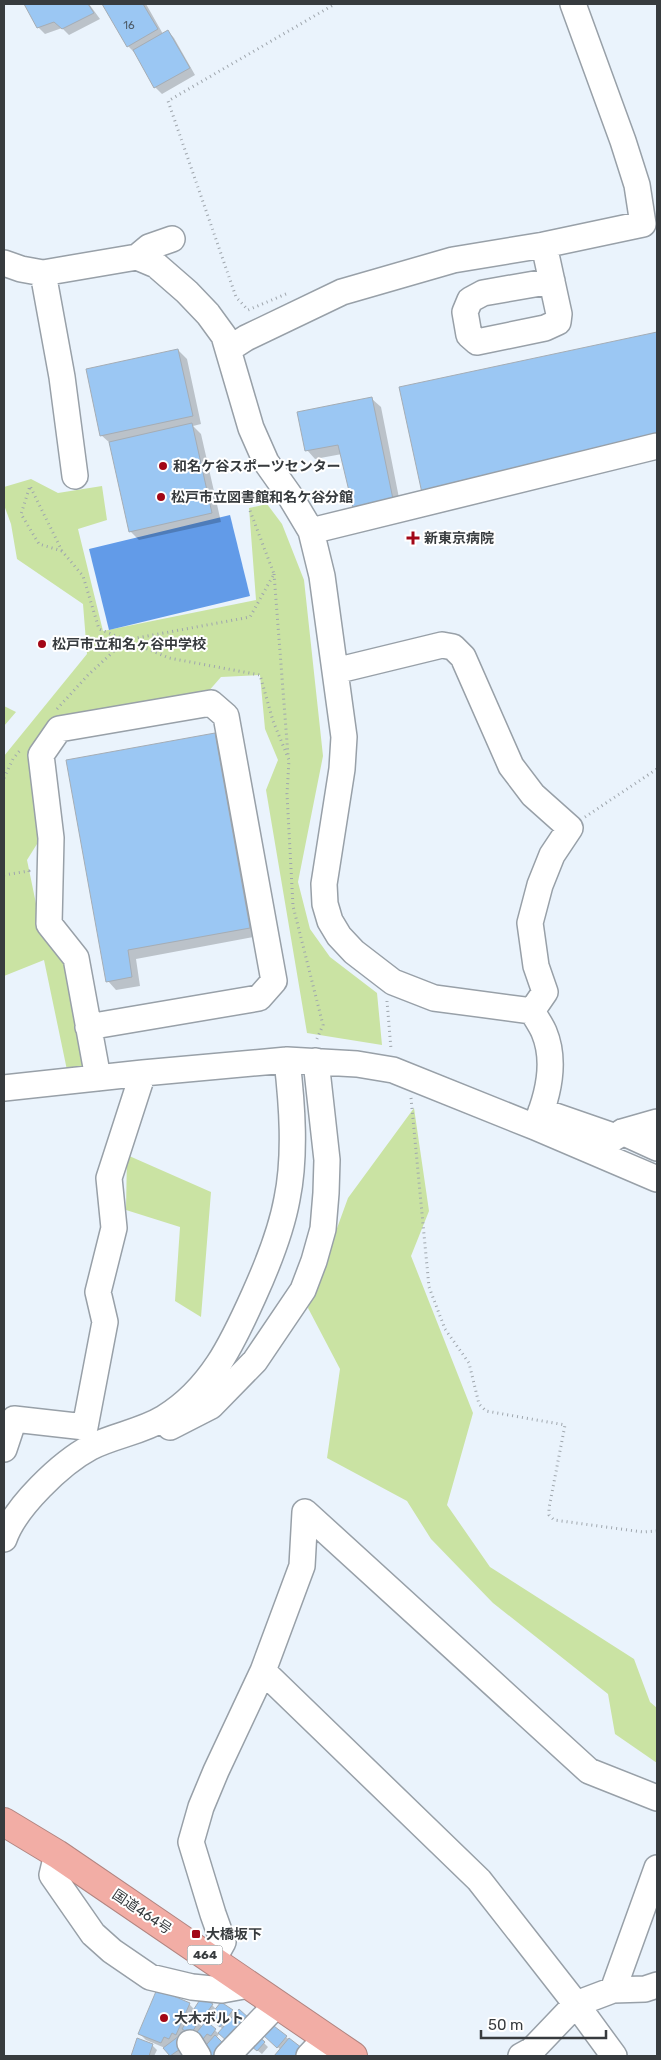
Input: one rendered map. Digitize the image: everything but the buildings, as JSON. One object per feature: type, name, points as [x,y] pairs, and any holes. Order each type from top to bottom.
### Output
[{"type":"highway","name":"国道464号","points":[[4,1822],[57,1854],[277,2004],[318,2047],[353,2056]]},
{"type":"street","points":[[229,349],[246,338],[342,292],[453,260],[650,230],[623,140],[573,4]]},
{"type":"street","points":[[4,263],[21,269],[43,273],[137,257],[149,247],[172,239]]},
{"type":"street","points":[[544,245],[552,281]]},
{"type":"street","points":[[137,257],[156,265],[186,292],[208,314],[224,336],[251,428],[266,462],[290,496],[311,531],[322,576],[344,737],[342,769],[324,884],[325,904],[330,921],[339,936],[354,952],[394,982],[434,998],[532,1011]]},
{"type":"street","points":[[43,273],[62,377],[75,476]]},
{"type":"street","points":[[311,531],[657,446]]},
{"type":"street","points":[[335,671],[442,645],[453,647],[463,657],[511,766],[533,795],[570,828],[552,855],[540,885],[530,923],[536,966],[546,992],[532,1011]]},
{"type":"street","points":[[88,1027],[259,998],[274,982],[226,716],[210,703],[58,729],[41,754],[51,838],[49,924],[76,958],[88,1027],[98,1078]]},
{"type":"street","points":[[532,1011],[544,1032],[551,1073],[538,1119]]},
{"type":"street","points":[[58,1472],[95,1455],[152,1435],[211,1406],[255,1361],[303,1290],[323,1229],[326,1193],[327,1160],[315,1054]]},
{"type":"street","points":[[4,1088],[143,1072],[287,1060],[315,1054],[401,1073],[538,1119],[616,1137],[622,1132],[657,1122]]},
{"type":"street","points":[[6,1528],[35,1492],[91,1447],[149,1427],[180,1408],[205,1383],[232,1346],[268,1263],[288,1198],[292,1141],[287,1060]]},
{"type":"street","points":[[4,1450],[14,1419],[85,1427],[105,1322],[98,1292],[114,1228],[109,1178],[143,1072]]},
{"type":"street","points":[[538,1119],[657,1179]]},
{"type":"street","points":[[622,1132],[657,1148]]},
{"type":"street","points":[[213,1960],[223,1942],[212,1914],[191,1842],[208,1789],[263,1671],[302,1566],[305,1512],[589,1771],[657,1798]]},
{"type":"street","points":[[263,1671],[478,1880],[576,2004],[614,2056]]},
{"type":"street","points":[[57,1854],[52,1875],[93,1934],[112,1951],[142,1972],[150,1977],[192,1987],[222,1990],[249,1985]]},
{"type":"street","points":[[613,1990],[657,1868]]},
{"type":"street","points":[[521,2056],[532,2050],[576,2004],[613,1990],[644,1989],[657,1985]]},
{"type":"street","points":[[227,2056],[277,2004]]},
{"type":"path","points":[[299,312],[292,292],[248,310],[236,297],[168,100],[335,4]]},
{"type":"path","points":[[62,551],[38,544],[22,514],[30,486],[62,551],[83,576],[99,630],[170,658],[260,675],[272,721],[288,760]]},
{"type":"path","points":[[249,508],[274,574],[288,760],[286,794],[293,906],[323,1025],[315,1054]]},
{"type":"path","points":[[56,710],[88,675],[126,640],[250,616],[274,574]]},
{"type":"path","points":[[4,778],[13,759],[25,745]]},
{"type":"path","points":[[570,828],[657,769]]},
{"type":"path","points":[[394,982],[386,991],[401,1073],[428,1287],[445,1329],[469,1363],[480,1404],[486,1411],[565,1425],[549,1508],[549,1515],[554,1520],[643,1532],[657,1531]]},
{"type":"green space","points":[[31,479],[58,493],[102,486],[107,520],[78,529],[103,631],[256,600],[249,508],[267,504],[282,524],[304,580],[323,756],[298,882],[310,929],[330,957],[377,993],[382,1045],[307,1033],[266,790],[278,760],[265,729],[260,675],[221,677],[207,693],[56,722],[42,836],[27,860],[41,928],[67,960],[88,1066],[67,1070],[44,960],[4,976],[4,756],[87,654],[83,604],[17,559],[11,524],[4,505],[4,487]]},
{"type":"green space","points":[[4,706],[16,712],[4,726]]},
{"type":"green space","points":[[414,1108],[429,1211],[411,1256],[473,1413],[447,1505],[490,1567],[634,1659],[650,1702],[657,1708],[657,1763],[615,1734],[608,1694],[493,1603],[431,1539],[407,1501],[327,1458],[340,1369],[308,1308],[348,1198]]},
{"type":"green space","points":[[127,1155],[211,1192],[201,1317],[175,1301],[180,1227],[126,1210]]},
{"type":"water","points":[[230,515],[250,596],[109,630],[89,549]]},
{"type":"place","name":"和名ケ谷スポーツセンター","points":[[163,466]]},
{"type":"place","name":"松戸市立図書館和名ケ谷分館","points":[[161,497]]},
{"type":"place","name":"新東京病院","points":[[413,538]]},
{"type":"place","name":"松戸市立和名ヶ谷中学校","points":[[42,644]]},
{"type":"place","name":"大橋坂下","points":[[196,1934]]},
{"type":"place","name":"大木ボルト","points":[[164,2018]]}]
